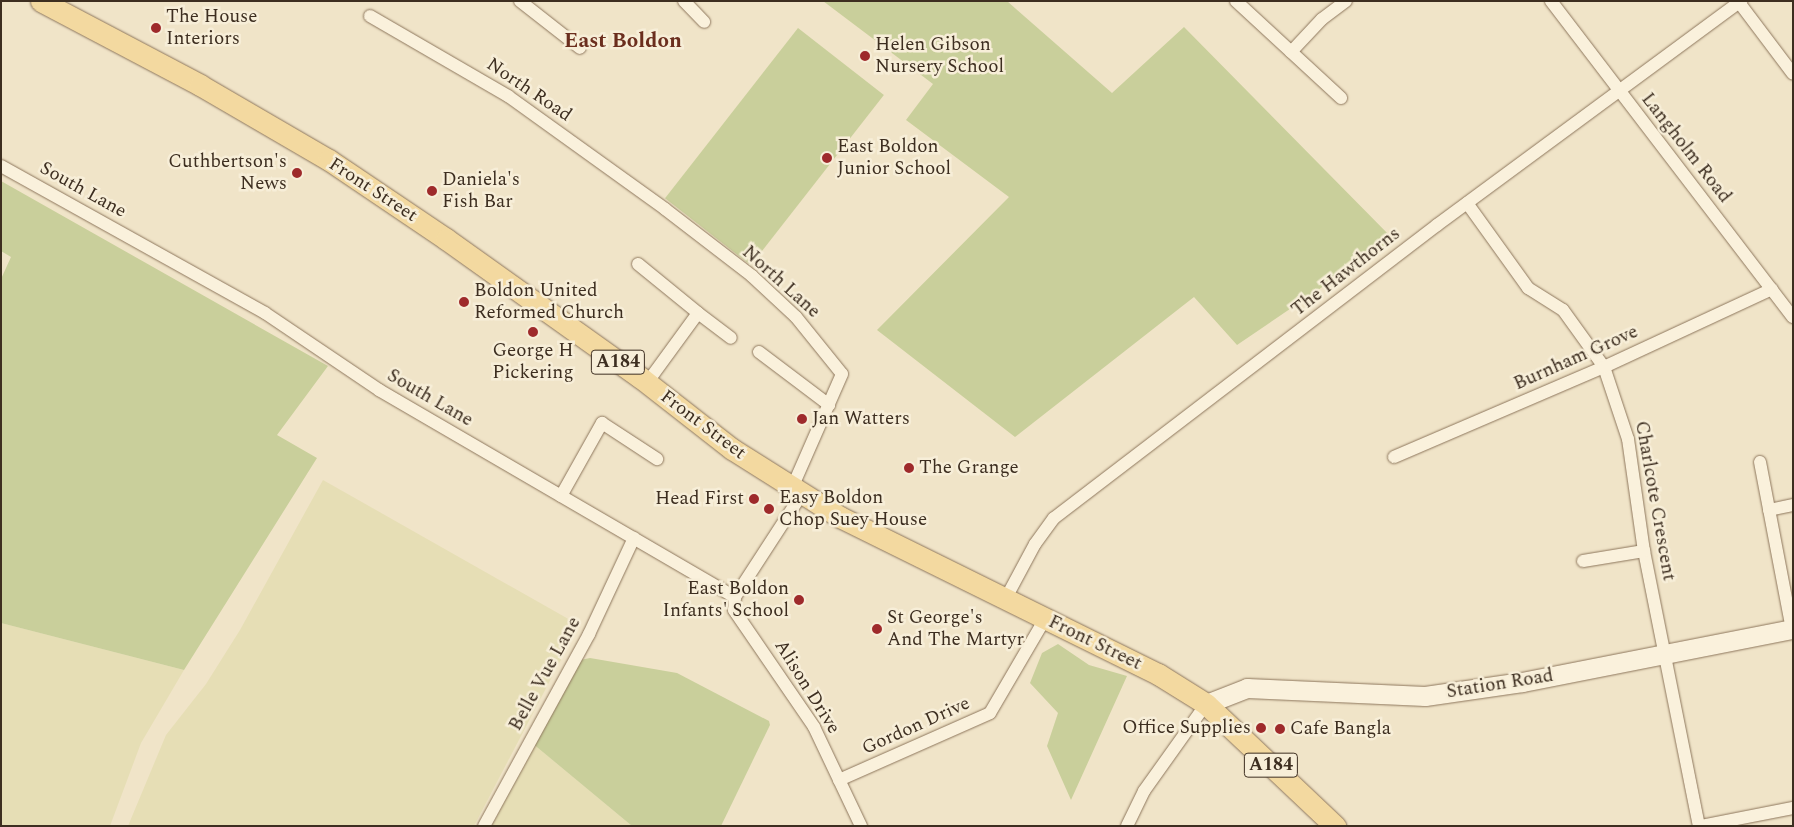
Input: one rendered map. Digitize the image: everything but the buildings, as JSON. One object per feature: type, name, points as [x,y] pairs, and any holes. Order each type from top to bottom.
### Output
[{"type":"main road","name":"Front Street","points":[[41,1],[209,90],[329,160],[446,239],[648,383],[732,449],[840,517],[1158,674],[1206,704]]},
{"type":"main road","name":"Station Road","points":[[1206,704],[1247,688],[1425,696],[1522,682],[1792,629]]},
{"type":"main road","name":"A184","points":[[1206,704],[1335,826]]},
{"type":"street","points":[[520,1],[580,48]]},
{"type":"street","points":[[684,1],[704,22]]},
{"type":"street","points":[[1236,1],[1340,98]]},
{"type":"street","points":[[1291,52],[1322,19],[1346,1]]},
{"type":"street","name":"Langholm Road","points":[[1551,1],[1793,317]]},
{"type":"street","points":[[1739,2],[1793,74]]},
{"type":"street","name":"The Hawthorns","points":[[1006,598],[1035,544],[1054,518],[1467,203],[1739,2]]},
{"type":"street","name":"North Road","points":[[370,16],[508,96],[660,206]]},
{"type":"street","name":"South Lane","points":[[1,166],[265,313],[379,390],[735,597]]},
{"type":"street","name":"Charlcote Crescent","points":[[1467,203],[1528,288],[1563,310],[1604,367],[1628,440],[1644,551],[1700,826]]},
{"type":"street","name":"North Lane","points":[[660,206],[752,276],[796,317],[842,374],[829,404]]},
{"type":"street","points":[[638,264],[731,338]]},
{"type":"street","name":"Burnham Grove","points":[[1394,457],[1604,367],[1772,289]]},
{"type":"street","points":[[648,383],[698,313]]},
{"type":"street","points":[[735,597],[797,491],[829,404],[759,352]]},
{"type":"street","points":[[562,496],[602,423],[658,459]]},
{"type":"street","points":[[1760,462],[1792,629]]},
{"type":"street","points":[[1769,510],[1793,504]]},
{"type":"street","name":"Belle Vue Lane","points":[[484,826],[589,634],[634,538]]},
{"type":"street","points":[[1583,561],[1644,551]]},
{"type":"street","name":"Alison Drive","points":[[735,597],[734,610],[814,727],[860,823]]},
{"type":"street","name":"Gordon Drive","points":[[839,780],[990,713],[1045,619]]},
{"type":"street","points":[[1127,826],[1144,791],[1206,704]]},
{"type":"street","points":[[1700,826],[1793,808]]},
{"type":"street","points":[[846,826],[860,823]]},
{"type":"shaded area","points":[[323,480],[579,625],[474,826],[128,826],[166,735],[206,684],[240,630]]},
{"type":"shaded area","points":[[1,623],[184,670],[141,743],[110,826],[1,826]]},
{"type":"shaded area","points":[[532,743],[632,826],[492,826]]},
{"type":"green space","points":[[823,1],[1007,1],[1112,93],[1184,27],[1393,239],[1237,345],[1194,297],[1015,437],[877,330],[1009,197],[906,120],[933,84]]},
{"type":"green space","points":[[798,28],[884,95],[751,265],[665,198]]},
{"type":"green space","points":[[1,181],[328,366],[277,435],[317,458],[184,670],[1,623],[1,279],[11,257],[1,251]]},
{"type":"green space","points":[[1058,644],[1089,665],[1127,676],[1071,800],[1047,746],[1058,713],[1030,683],[1042,653]]},
{"type":"green space","points":[[590,658],[677,673],[769,721],[770,725],[721,826],[632,826],[532,743],[580,660]]},
{"type":"place","name":"The House Interiors","points":[[156,28]]},
{"type":"place","name":"Helen Gibson Nursery School","points":[[865,56]]},
{"type":"place","name":"East Boldon Junior School","points":[[827,158]]},
{"type":"place","name":"Cuthbertson's News","points":[[297,173]]},
{"type":"place","name":"Daniela's Fish Bar","points":[[432,191]]},
{"type":"place","name":"Boldon United Reformed Church","points":[[464,302]]},
{"type":"place","name":"George H Pickering","points":[[533,332]]},
{"type":"place","name":"Jan Watters","points":[[802,419]]},
{"type":"place","name":"The Grange","points":[[909,468]]},
{"type":"place","name":"Head First","points":[[754,499]]},
{"type":"place","name":"Easy Boldon Chop Suey House","points":[[769,509]]},
{"type":"place","name":"East Boldon Infants' School","points":[[799,600]]},
{"type":"place","name":"St George's And The Martyr","points":[[877,629]]},
{"type":"place","name":"Office Supplies","points":[[1261,728]]},
{"type":"place","name":"Cafe Bangla","points":[[1280,729]]},
{"type":"district","name":"East Boldon","points":[[623,41]]}]
